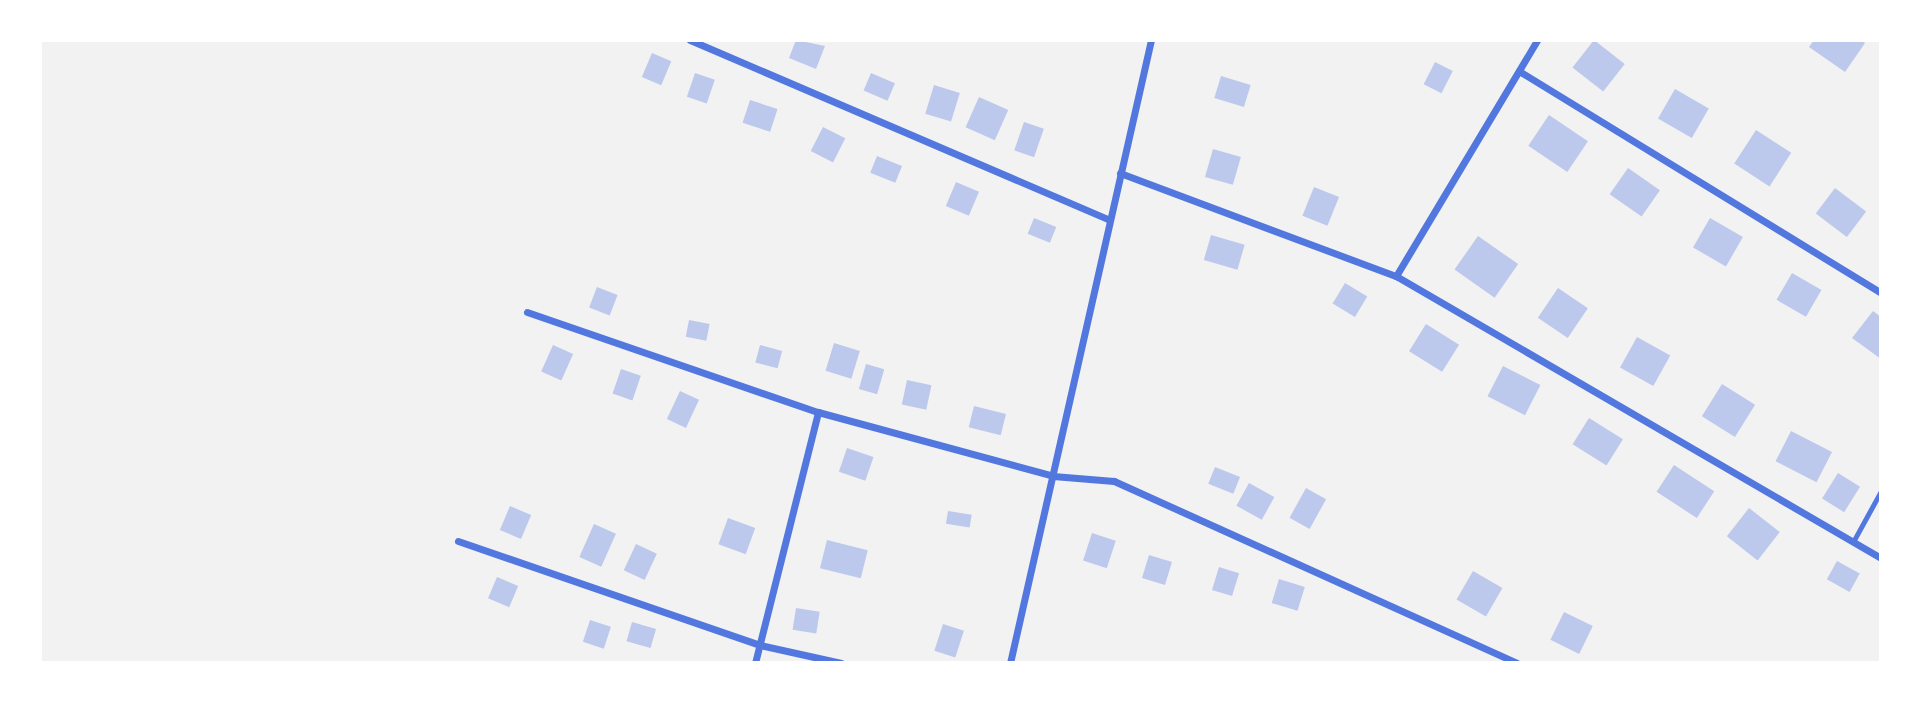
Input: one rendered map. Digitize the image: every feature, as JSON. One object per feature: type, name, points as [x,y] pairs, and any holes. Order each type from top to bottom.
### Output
[{"type":"street","points":[[690,40],[1110,220]]},
{"type":"street","points":[[1010,663],[1151,40]]},
{"type":"street","points":[[1396,276],[1536,40]]},
{"type":"street","points":[[1519,71],[1881,293]]},
{"type":"street","points":[[1120,173],[1396,276],[1881,558]]},
{"type":"street","points":[[527,312],[818,412],[1053,476],[1114,481],[1517,663]]},
{"type":"street","points":[[755,663],[818,412]]},
{"type":"street","points":[[458,541],[760,645],[841,663]]},
{"type":"lane","points":[[1853,542],[1881,491]]},
{"type":"building","points":[[796,40],[825,46],[816,69],[789,58]]},
{"type":"building","points":[[1594,40],[1625,64],[1603,92],[1572,68]]},
{"type":"building","points":[[1814,40],[1861,40],[1865,43],[1845,72],[1809,47]]},
{"type":"building","points":[[652,53],[671,61],[661,85],[642,77]]},
{"type":"building","points":[[1435,62],[1453,71],[1441,93],[1424,84]]},
{"type":"building","points":[[695,73],[715,80],[707,103],[687,97]]},
{"type":"building","points":[[871,73],[895,83],[888,101],[864,90]]},
{"type":"building","points":[[1221,76],[1251,85],[1244,107],[1214,98]]},
{"type":"building","points":[[934,85],[960,93],[951,122],[925,114]]},
{"type":"building","points":[[1675,89],[1709,108],[1692,138],[1658,118]]},
{"type":"building","points":[[979,97],[1008,110],[995,140],[966,127]]},
{"type":"building","points":[[750,100],[778,109],[770,132],[743,123]]},
{"type":"building","points":[[1549,115],[1588,141],[1567,172],[1528,146]]},
{"type":"building","points":[[1024,122],[1044,129],[1034,157],[1014,150]]},
{"type":"building","points":[[823,127],[845,138],[833,162],[811,151]]},
{"type":"building","points":[[1756,130],[1791,153],[1769,186],[1734,164]]},
{"type":"building","points":[[1213,149],[1241,157],[1233,185],[1205,177]]},
{"type":"building","points":[[877,156],[902,166],[895,183],[870,173]]},
{"type":"building","points":[[1628,168],[1660,190],[1642,217],[1610,194]]},
{"type":"building","points":[[956,182],[979,192],[969,216],[946,206]]},
{"type":"building","points":[[1314,187],[1339,197],[1327,226],[1302,216]]},
{"type":"building","points":[[1835,188],[1866,211],[1847,237],[1816,214]]},
{"type":"building","points":[[1034,218],[1056,227],[1050,243],[1028,234]]},
{"type":"building","points":[[1710,218],[1743,237],[1726,266],[1693,247]]},
{"type":"building","points":[[1211,235],[1245,245],[1237,270],[1204,260]]},
{"type":"building","points":[[1478,236],[1518,264],[1495,298],[1454,270]]},
{"type":"building","points":[[1792,273],[1821,290],[1806,317],[1776,300]]},
{"type":"building","points":[[1345,283],[1367,296],[1355,317],[1333,304]]},
{"type":"building","points":[[597,287],[618,295],[610,315],[589,308]]},
{"type":"building","points":[[1558,288],[1588,308],[1568,338],[1538,318]]},
{"type":"building","points":[[1873,311],[1881,317],[1881,359],[1852,338]]},
{"type":"building","points":[[689,320],[710,324],[706,341],[686,337]]},
{"type":"building","points":[[1426,324],[1459,345],[1442,372],[1409,351]]},
{"type":"building","points":[[1637,337],[1670,355],[1653,386],[1620,368]]},
{"type":"building","points":[[834,343],[860,351],[851,379],[826,371]]},
{"type":"building","points":[[553,345],[573,354],[561,380],[541,371]]},
{"type":"building","points":[[760,345],[782,351],[778,368],[755,362]]},
{"type":"building","points":[[866,364],[884,369],[877,394],[859,389]]},
{"type":"building","points":[[1503,366],[1540,385],[1525,415],[1488,396]]},
{"type":"building","points":[[621,369],[641,376],[632,400],[613,394]]},
{"type":"building","points":[[907,380],[931,385],[926,410],[902,404]]},
{"type":"building","points":[[1722,384],[1755,405],[1735,437],[1702,416]]},
{"type":"building","points":[[680,391],[699,400],[686,428],[667,419]]},
{"type":"building","points":[[974,406],[1006,414],[1001,435],[969,427]]},
{"type":"building","points":[[1589,418],[1623,439],[1606,465],[1573,444]]},
{"type":"building","points":[[1791,431],[1832,452],[1817,482],[1776,461]]},
{"type":"building","points":[[847,448],[873,457],[865,481],[839,472]]},
{"type":"building","points":[[1674,465],[1714,491],[1697,518],[1657,492]]},
{"type":"building","points":[[1215,467],[1240,477],[1233,494],[1208,484]]},
{"type":"building","points":[[1838,473],[1860,487],[1844,512],[1822,498]]},
{"type":"building","points":[[1249,483],[1274,497],[1262,520],[1236,506]]},
{"type":"building","points":[[1306,488],[1326,499],[1310,529],[1290,518]]},
{"type":"building","points":[[510,506],[531,515],[521,539],[500,530]]},
{"type":"building","points":[[1749,508],[1780,532],[1758,560],[1727,536]]},
{"type":"building","points":[[948,511],[972,515],[970,528],[946,524]]},
{"type":"building","points":[[728,518],[755,528],[746,554],[718,544]]},
{"type":"building","points":[[594,524],[616,534],[601,567],[579,557]]},
{"type":"building","points":[[1092,533],[1116,541],[1107,568],[1083,561]]},
{"type":"building","points":[[827,540],[868,550],[861,578],[820,568]]},
{"type":"building","points":[[636,544],[657,554],[645,580],[624,570]]},
{"type":"building","points":[[1149,555],[1172,562],[1165,585],[1142,578]]},
{"type":"building","points":[[1837,561],[1860,574],[1850,592],[1827,579]]},
{"type":"building","points":[[1219,567],[1239,573],[1232,596],[1212,590]]},
{"type":"building","points":[[1473,571],[1502,588],[1486,617],[1456,600]]},
{"type":"building","points":[[497,577],[518,586],[509,607],[488,598]]},
{"type":"building","points":[[1279,579],[1305,587],[1298,611],[1272,603]]},
{"type":"building","points":[[796,608],[820,612],[816,633],[793,630]]},
{"type":"building","points":[[1564,612],[1593,626],[1579,654],[1550,640]]},
{"type":"building","points":[[590,620],[611,627],[604,649],[583,642]]},
{"type":"building","points":[[632,622],[656,629],[651,648],[626,641]]},
{"type":"building","points":[[943,624],[964,631],[955,657],[934,651]]}]
